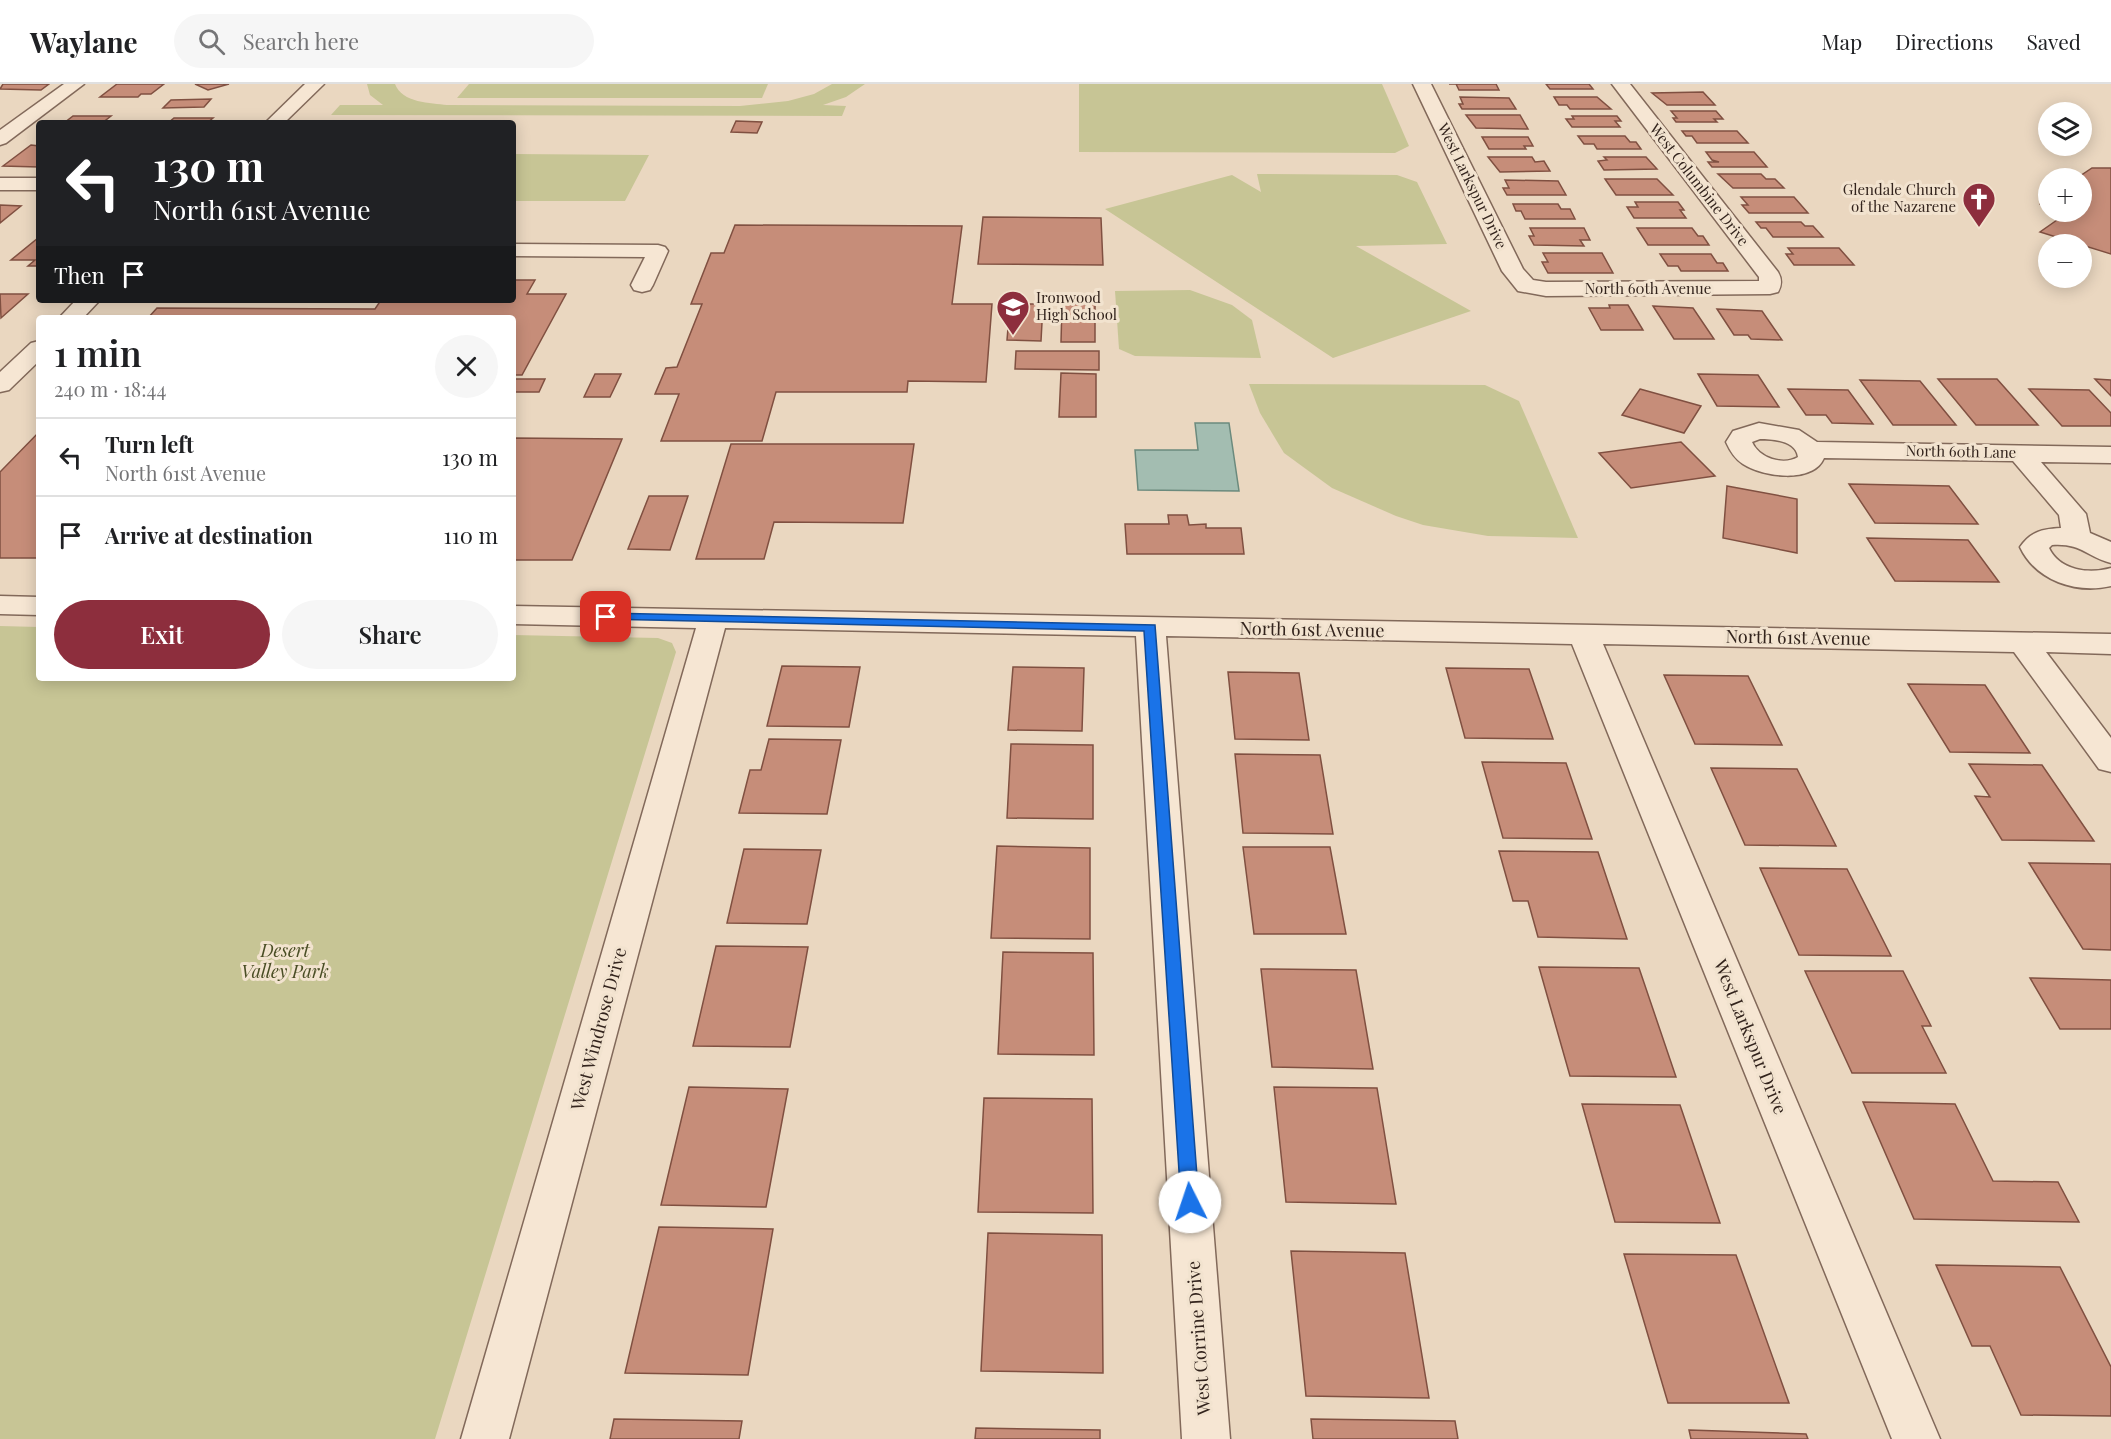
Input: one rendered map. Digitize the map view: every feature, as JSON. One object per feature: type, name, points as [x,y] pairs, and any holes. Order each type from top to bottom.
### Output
[{"type":"street","points":[[0,139],[75,84]]},
{"type":"street","points":[[277,120],[315,84]]},
{"type":"street","name":"West Larkspur Drive","points":[[1422,84],[1513,271],[1526,286]]},
{"type":"street","name":"West Columbine Drive","points":[[1621,84],[1770,277],[1770,287]]},
{"type":"street","points":[[0,184],[36,184]]},
{"type":"street","points":[[516,250],[658,251],[642,285]]},
{"type":"street","name":"North 60th Avenue","points":[[1526,286],[1546,290],[1770,287]]},
{"type":"street","points":[[73,315],[85,303]]},
{"type":"street","points":[[0,385],[36,351]]},
{"type":"street","name":"North 60th Lane","points":[[1810,450],[2111,455]]},
{"type":"street","points":[[2020,453],[2072,514],[2077,538]]},
{"type":"street","points":[[2111,555],[2091,542],[2064,536],[2043,538],[2034,547],[2036,554],[2051,568],[2063,574],[2091,580],[2111,578]]},
{"type":"street","points":[[0,605],[36,606]]},
{"type":"street","name":"North 61st Avenue","points":[[516,615],[2111,644]]},
{"type":"street","name":"West Windrose Drive","points":[[485,1439],[712,619]]},
{"type":"street","name":"West Corrine Drive","points":[[1150,627],[1206,1439]]},
{"type":"street","name":"West Larkspur Drive","points":[[1584,635],[1916,1439]]},
{"type":"street","points":[[2022,642],[2111,761]]},
{"type":"green space","points":[[367,84],[395,84],[404,95],[410,98],[447,105],[740,106],[788,101],[814,94],[832,84],[865,84],[846,97],[823,105],[846,106],[842,116],[331,115],[340,105],[383,105],[370,95]]},
{"type":"green space","points":[[469,84],[768,84],[762,98],[457,98]]},
{"type":"green space","points":[[1079,84],[1382,84],[1409,146],[1395,153],[1079,152]]},
{"type":"green space","points":[[516,154],[649,155],[625,201],[516,201]]},
{"type":"green space","points":[[1257,174],[1397,175],[1417,182],[1447,244],[1356,246],[1471,311],[1333,358],[1105,209],[1232,175],[1261,192]]},
{"type":"green space","points":[[1190,290],[1232,305],[1252,320],[1261,358],[1135,356],[1119,349],[1115,291]]},
{"type":"green space","points":[[1249,384],[1485,385],[1519,401],[1578,538],[1488,536],[1423,525],[1396,516],[1332,488],[1284,453],[1260,413]]},
{"type":"green space","name":"Desert Valley Park","points":[[0,626],[36,627],[36,681],[516,681],[516,635],[658,638],[672,643],[676,652],[435,1439],[0,1439]]},
{"type":"shaded area","points":[[1195,423],[1229,423],[1239,491],[1138,490],[1135,450],[1198,450]]},
{"type":"building","points":[[3,84],[49,84],[41,90],[0,89]]},
{"type":"building","points":[[117,84],[164,84],[151,94],[141,94],[138,97],[100,97]]},
{"type":"building","points":[[195,84],[229,84],[208,90]]},
{"type":"building","points":[[1456,84],[1496,84],[1499,90],[1459,90]]},
{"type":"building","points":[[1546,84],[1589,84],[1593,89],[1550,89]]},
{"type":"building","points":[[1703,92],[1715,105],[1667,105],[1652,93]]},
{"type":"building","points":[[1460,97],[1509,98],[1516,109],[1462,109],[1459,104],[1463,104]]},
{"type":"building","points":[[1554,97],[1597,97],[1611,109],[1570,109],[1567,105],[1559,105]]},
{"type":"building","points":[[211,99],[204,107],[163,108],[171,100]]},
{"type":"building","points":[[1671,111],[1716,111],[1723,119],[1714,119],[1717,122],[1676,122],[1673,118],[1677,118]]},
{"type":"building","points":[[1466,115],[1520,115],[1528,129],[1476,128]]},
{"type":"building","points":[[73,116],[111,116],[106,120],[68,120]]},
{"type":"building","points":[[1572,116],[1617,116],[1621,121],[1615,121],[1620,127],[1572,127],[1566,119],[1574,119]]},
{"type":"building","points":[[174,118],[213,118],[211,120],[172,120]]},
{"type":"building","points":[[736,121],[762,122],[757,133],[731,132]]},
{"type":"building","points":[[1682,131],[1737,131],[1748,143],[1697,143],[1692,136],[1686,136]]},
{"type":"building","points":[[1578,136],[1625,136],[1630,142],[1636,142],[1641,149],[1597,149],[1594,144],[1584,144]]},
{"type":"building","points":[[1482,137],[1528,137],[1533,146],[1524,146],[1526,149],[1489,149]]},
{"type":"building","points":[[31,145],[36,146],[36,167],[3,166]]},
{"type":"building","points":[[1706,152],[1754,152],[1767,167],[1712,167],[1708,162],[1719,162],[1712,160]]},
{"type":"building","points":[[1488,157],[1532,157],[1535,162],[1544,161],[1550,171],[1500,172]]},
{"type":"building","points":[[1604,157],[1646,157],[1657,169],[1604,170],[1598,161],[1607,160]]},
{"type":"building","points":[[2092,168],[2111,168],[2111,254],[2092,248],[2092,234],[2040,232],[2054,222],[2092,222]]},
{"type":"building","points":[[1718,174],[1761,174],[1766,179],[1775,179],[1784,188],[1733,188]]},
{"type":"building","points":[[1605,179],[1657,179],[1673,195],[1616,195]]},
{"type":"building","points":[[1505,180],[1558,181],[1566,195],[1507,195],[1503,188],[1509,188]]},
{"type":"building","points":[[1741,197],[1794,197],[1808,213],[1749,213],[1742,205],[1748,205]]},
{"type":"building","points":[[1635,202],[1678,202],[1686,218],[1634,218],[1627,207],[1638,207]]},
{"type":"building","points":[[1513,204],[1558,204],[1561,209],[1570,209],[1575,219],[1525,219],[1521,211],[1516,211]]},
{"type":"building","points":[[0,205],[21,206],[0,223]]},
{"type":"building","points":[[983,217],[1101,218],[1103,265],[978,264]]},
{"type":"building","points":[[1756,222],[1801,222],[1805,226],[1813,226],[1823,237],[1773,237],[1766,228],[1761,228]]},
{"type":"building","points":[[735,225],[962,226],[952,304],[992,304],[986,382],[908,381],[907,392],[776,392],[762,441],[661,441],[679,394],[655,394],[666,368],[677,367],[702,304],[691,304],[711,253],[724,253]]},
{"type":"building","points":[[1530,228],[1584,228],[1590,240],[1580,240],[1584,246],[1534,245],[1529,236],[1534,236]]},
{"type":"building","points":[[1637,228],[1692,228],[1698,236],[1703,236],[1709,245],[1648,245]]},
{"type":"building","points":[[36,240],[36,266],[28,266],[35,260],[11,260]]},
{"type":"building","points":[[1788,248],[1839,248],[1854,265],[1794,265],[1786,254],[1793,254]]},
{"type":"building","points":[[1543,253],[1602,253],[1613,273],[1548,273],[1542,262],[1548,262]]},
{"type":"building","points":[[1660,254],[1711,254],[1717,263],[1723,263],[1728,271],[1681,271],[1678,266],[1668,266]]},
{"type":"building","points":[[516,280],[535,280],[527,294],[566,294],[522,375],[516,375],[516,315],[151,315],[157,308],[375,309],[379,303],[516,303]]},
{"type":"building","points":[[0,294],[28,294],[1,318]]},
{"type":"building","points":[[1010,304],[1043,304],[1041,341],[1007,340]]},
{"type":"building","points":[[1062,304],[1095,304],[1095,342],[1061,342]]},
{"type":"building","points":[[1609,305],[1628,305],[1643,330],[1601,330],[1589,308],[1610,308]]},
{"type":"building","points":[[1653,306],[1693,308],[1714,339],[1674,339]]},
{"type":"building","points":[[1717,309],[1762,311],[1782,340],[1751,339],[1748,335],[1734,335]]},
{"type":"building","points":[[1016,351],[1099,351],[1099,370],[1015,369]]},
{"type":"building","points":[[1061,373],[1096,374],[1096,417],[1059,417]]},
{"type":"building","points":[[595,374],[621,374],[610,397],[584,397]]},
{"type":"building","points":[[1698,374],[1758,375],[1779,407],[1717,406]]},
{"type":"building","points":[[516,379],[545,379],[539,392],[516,392]]},
{"type":"building","points":[[1938,379],[1997,379],[2038,425],[1976,425]]},
{"type":"building","points":[[2095,379],[2111,380],[2111,396]]},
{"type":"building","points":[[1860,380],[1920,381],[1956,425],[1893,425]]},
{"type":"building","points":[[1640,389],[1701,406],[1684,433],[1622,415]]},
{"type":"building","points":[[1788,389],[1848,390],[1873,424],[1832,423],[1826,415],[1806,415]]},
{"type":"building","points":[[2029,389],[2089,390],[2111,413],[2111,426],[2062,426]]},
{"type":"building","points":[[36,435],[36,558],[0,558],[0,472]]},
{"type":"building","points":[[516,438],[622,439],[572,560],[516,560]]},
{"type":"building","points":[[1681,442],[1715,476],[1631,488],[1599,453]]},
{"type":"building","points":[[731,444],[914,444],[903,523],[774,522],[764,559],[696,559]]},
{"type":"building","points":[[1849,484],[1949,486],[1978,524],[1875,523]]},
{"type":"building","points":[[1727,486],[1797,499],[1797,553],[1723,538]]},
{"type":"building","points":[[649,496],[688,496],[670,550],[628,549]]},
{"type":"building","points":[[1168,515],[1187,515],[1189,525],[1206,524],[1206,528],[1241,528],[1244,554],[1127,554],[1125,524],[1169,524]]},
{"type":"building","points":[[1867,538],[1968,540],[1999,582],[1895,581]]},
{"type":"building","points":[[782,666],[860,667],[849,727],[767,726]]},
{"type":"building","points":[[1013,667],[1084,668],[1082,731],[1008,730]]},
{"type":"building","points":[[1446,668],[1529,669],[1553,739],[1465,738]]},
{"type":"building","points":[[1228,672],[1299,673],[1309,740],[1235,739]]},
{"type":"building","points":[[1664,675],[1748,676],[1782,745],[1695,744]]},
{"type":"building","points":[[1908,684],[1985,685],[2030,753],[1950,752]]},
{"type":"building","points":[[769,739],[841,740],[827,814],[739,813],[750,770],[761,770]]},
{"type":"building","points":[[1011,744],[1093,745],[1093,819],[1007,818]]},
{"type":"building","points":[[1235,754],[1320,755],[1333,834],[1243,833]]},
{"type":"building","points":[[1482,762],[1566,763],[1592,839],[1503,838]]},
{"type":"building","points":[[1969,764],[2042,765],[2094,841],[2002,840],[1975,796],[1990,797]]},
{"type":"building","points":[[1711,768],[1797,769],[1836,846],[1745,845]]},
{"type":"building","points":[[997,846],[1090,848],[1090,939],[991,938]]},
{"type":"building","points":[[1243,847],[1330,847],[1346,934],[1254,934]]},
{"type":"building","points":[[744,849],[821,850],[807,924],[727,923]]},
{"type":"building","points":[[1499,851],[1598,852],[1627,939],[1538,937],[1528,901],[1513,901]]},
{"type":"building","points":[[2029,863],[2111,864],[2111,950],[2083,949]]},
{"type":"building","points":[[1760,868],[1847,869],[1891,956],[1799,955]]},
{"type":"building","points":[[716,946],[808,947],[790,1047],[693,1046]]},
{"type":"building","points":[[1003,952],[1093,953],[1094,1055],[998,1054]]},
{"type":"building","points":[[1539,967],[1639,968],[1676,1077],[1570,1076]]},
{"type":"building","points":[[1261,969],[1356,970],[1373,1069],[1272,1067]]},
{"type":"building","points":[[1805,971],[1903,971],[1931,1026],[1922,1026],[1946,1073],[1852,1073]]},
{"type":"building","points":[[2030,978],[2111,980],[2111,1029],[2060,1029]]},
{"type":"building","points":[[689,1087],[788,1089],[766,1207],[661,1205]]},
{"type":"building","points":[[1274,1087],[1377,1088],[1396,1204],[1286,1202]]},
{"type":"building","points":[[984,1098],[1092,1099],[1093,1213],[978,1212]]},
{"type":"building","points":[[1863,1102],[1955,1104],[1993,1181],[2058,1182],[2079,1222],[1914,1219]]},
{"type":"building","points":[[1582,1104],[1680,1105],[1720,1223],[1615,1222]]},
{"type":"building","points":[[659,1227],[773,1229],[748,1375],[625,1373]]},
{"type":"building","points":[[988,1233],[1102,1235],[1103,1373],[981,1371]]},
{"type":"building","points":[[1291,1251],[1405,1253],[1429,1398],[1306,1396]]},
{"type":"building","points":[[1624,1254],[1736,1255],[1789,1403],[1668,1403]]},
{"type":"building","points":[[1936,1265],[2060,1267],[2111,1367],[2111,1416],[2021,1415],[1990,1346],[1972,1346]]},
{"type":"building","points":[[614,1419],[742,1421],[739,1439],[610,1439]]},
{"type":"building","points":[[1311,1419],[1455,1421],[1458,1439],[1313,1439]]},
{"type":"building","points":[[976,1428],[1100,1430],[1100,1439],[975,1439]]},
{"type":"building","points":[[1689,1430],[1806,1434],[1808,1439],[1691,1439]]},
{"type":"place","name":"Glendale Church of the Nazarene","points":[[1979,228]]},
{"type":"place","name":"Ironwood High School","points":[[1013,336]]},
{"type":"route","points":[[606,617],[1150,627],[1190,1202]]}]
